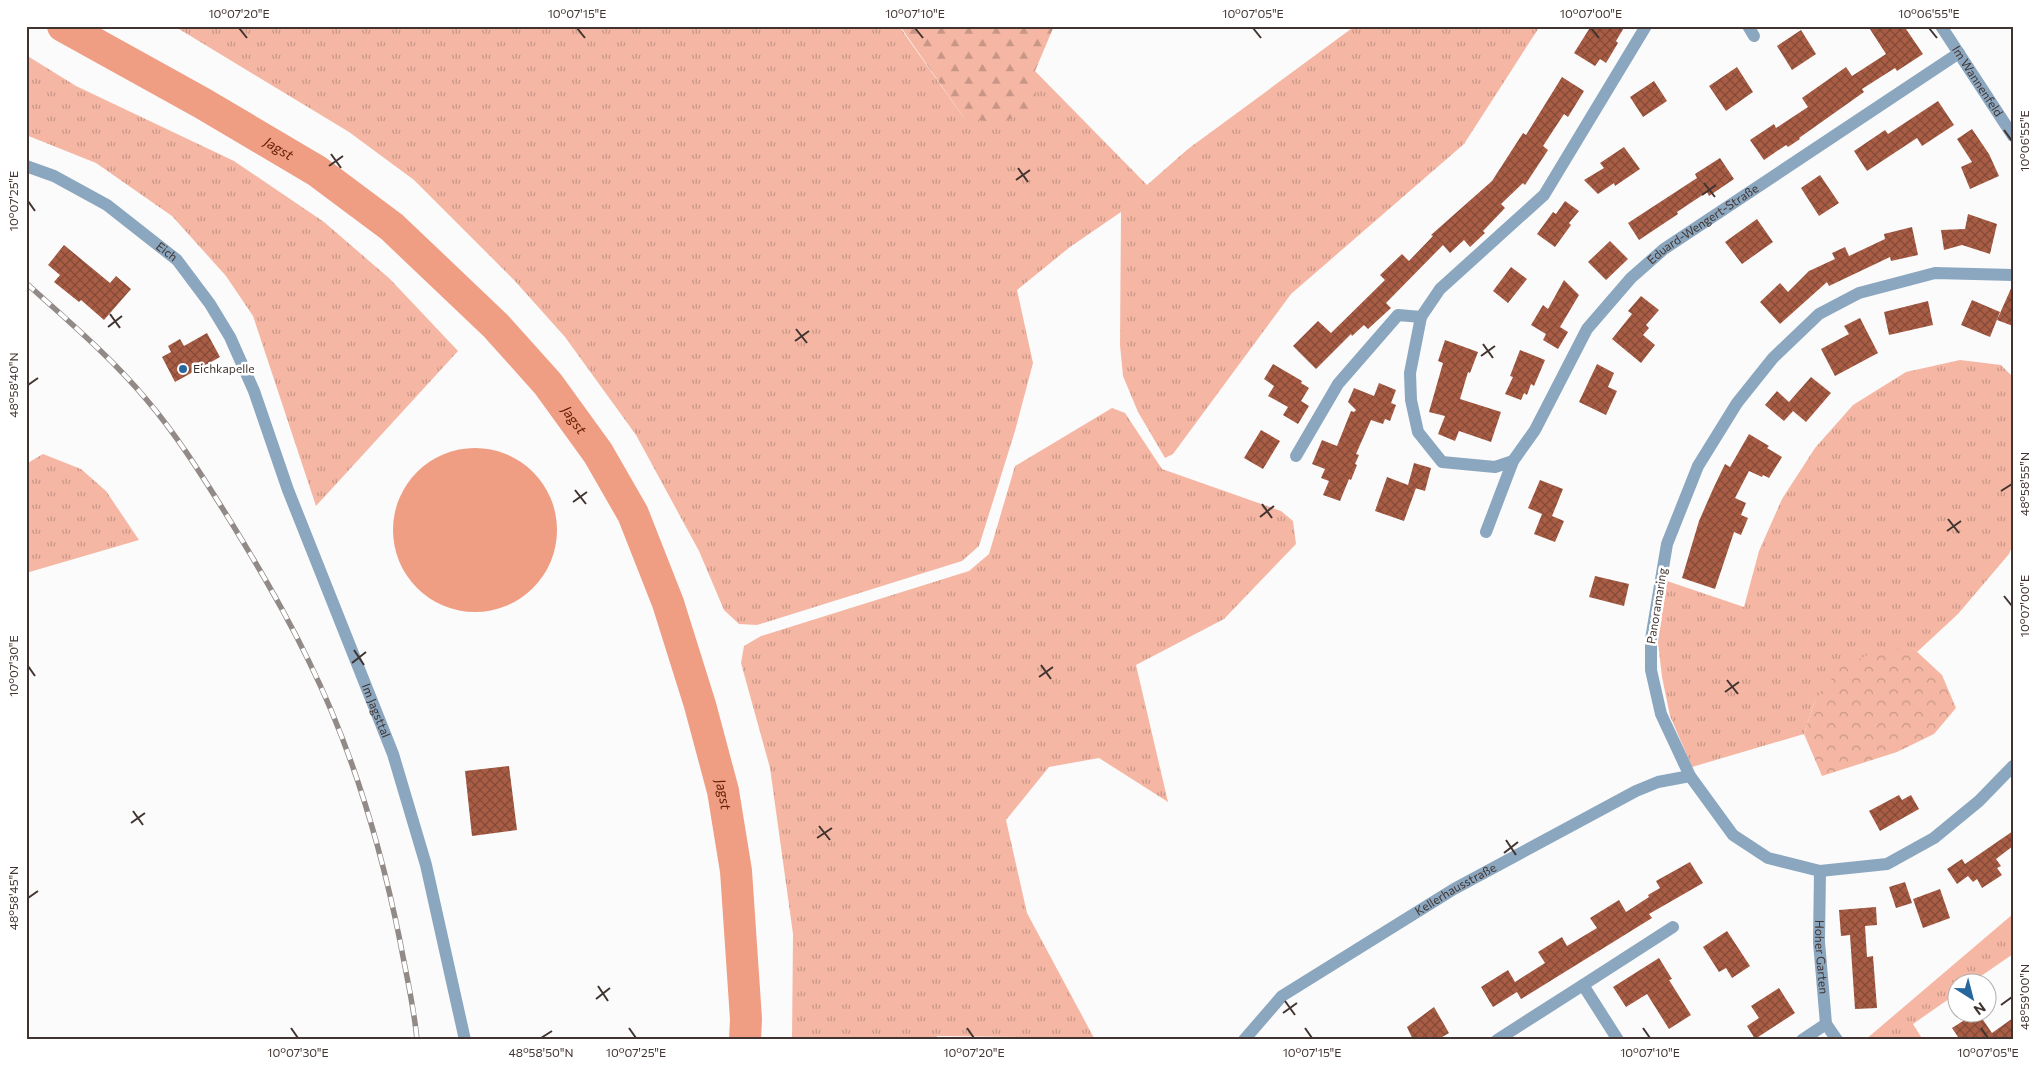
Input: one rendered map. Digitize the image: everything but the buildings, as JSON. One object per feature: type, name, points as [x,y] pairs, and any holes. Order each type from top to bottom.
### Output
[{"type":"street","points":[[1513,461],[1495,467],[1442,462],[1418,432],[1411,400],[1410,373],[1421,318],[1440,289],[1544,194],[1646,26]]},
{"type":"street","name":"Im Wannenfeld","points":[[1941,26],[2013,136]]},
{"type":"street","name":"Eduard-Wengert-Straße","points":[[1486,532],[1513,461],[1535,430],[1587,328],[1631,278],[1664,249],[1959,53]]},
{"type":"street","name":"Eich","points":[[26,166],[54,176],[107,205],[177,260],[210,304],[230,337],[254,392]]},
{"type":"street","name":"Panoramaring","points":[[2013,275],[1934,273],[1859,293],[1819,314],[1773,358],[1737,403],[1698,466],[1667,544],[1650,639],[1651,670],[1661,714],[1690,776],[1733,835],[1768,858],[1820,871],[1887,864],[1934,838],[1979,801],[2013,766]]},
{"type":"street","points":[[1296,456],[1338,384],[1398,315],[1421,318]]},
{"type":"street","name":"Im Jagsttal","points":[[254,392],[288,490],[393,754],[426,865],[465,1040]]},
{"type":"street","name":"Kellerhausstraße","points":[[1244,1040],[1282,996],[1454,889],[1636,791],[1658,782],[1690,776]]},
{"type":"street","name":"Hoher Garten","points":[[1820,871],[1819,942],[1826,1024]]},
{"type":"street","points":[[1497,1040],[1673,927]]},
{"type":"street","points":[[1583,986],[1618,1040]]},
{"type":"street","points":[[1802,1040],[1826,1024],[1838,1040]]},
{"type":"green space","points":[[174,26],[899,26],[964,118],[1035,71],[1147,185],[1188,149],[1355,26],[1540,26],[1464,144],[1291,294],[1173,454],[1165,458],[1138,412],[1123,376],[1120,345],[1121,212],[1070,247],[1017,290],[1033,363],[1015,431],[979,546],[962,561],[757,625],[739,624],[724,610],[699,551],[636,435],[565,337],[514,280],[414,180],[349,132]]},
{"type":"green space","points":[[900,26],[1054,26],[1035,71],[1036,106],[1002,123],[964,118]]},
{"type":"green space","points":[[26,55],[76,86],[234,161],[324,222],[390,279],[458,351],[316,506],[253,316],[226,276],[172,216],[96,163],[26,135]]},
{"type":"green space","points":[[1960,360],[2001,365],[2013,377],[2013,544],[2009,554],[1958,614],[1917,652],[1913,648],[1815,700],[1804,734],[1692,767],[1670,716],[1662,677],[1658,642],[1667,581],[1744,607],[1759,551],[1782,499],[1815,448],[1853,405],[1906,372]]},
{"type":"green space","points":[[1112,408],[1125,413],[1162,469],[1281,511],[1293,521],[1296,544],[1224,619],[1136,665],[1168,802],[1099,758],[1049,767],[1006,820],[1027,913],[1094,1038],[937,1036],[936,1040],[792,1040],[793,934],[770,768],[741,663],[744,646],[761,636],[969,571],[989,554],[1015,466]]},
{"type":"green space","points":[[43,454],[81,469],[106,491],[139,540],[26,573],[26,464]]},
{"type":"green space","points":[[1913,648],[1942,675],[1956,708],[1934,734],[1897,752],[1822,776],[1804,734],[1815,700],[1841,667],[1881,649]]},
{"type":"green space","points":[[2013,914],[2013,954],[1984,974],[1946,974],[1946,1001],[1913,1024],[1923,1040],[1865,1040]]},
{"type":"shaded area","points":[[475,448],[499,452],[520,462],[533,472],[543,485],[553,506],[557,530],[553,554],[543,575],[533,588],[520,598],[499,608],[475,612],[451,608],[430,598],[417,588],[407,575],[397,554],[393,530],[397,506],[407,485],[417,472],[430,462],[451,452]]},
{"type":"waterway","name":"Jagst","points":[[63,26],[202,103],[317,171],[392,227],[496,326],[548,384],[598,453],[633,514],[668,603],[700,705],[723,791],[736,871],[746,1019],[745,1040]]},
{"type":"railway","points":[[26,283],[118,368],[168,426],[226,514],[295,634],[331,710],[353,766],[371,824],[387,882],[400,941],[412,1002],[417,1040]]},
{"type":"place","name":"Eichkapelle","points":[[183,369]]}]
